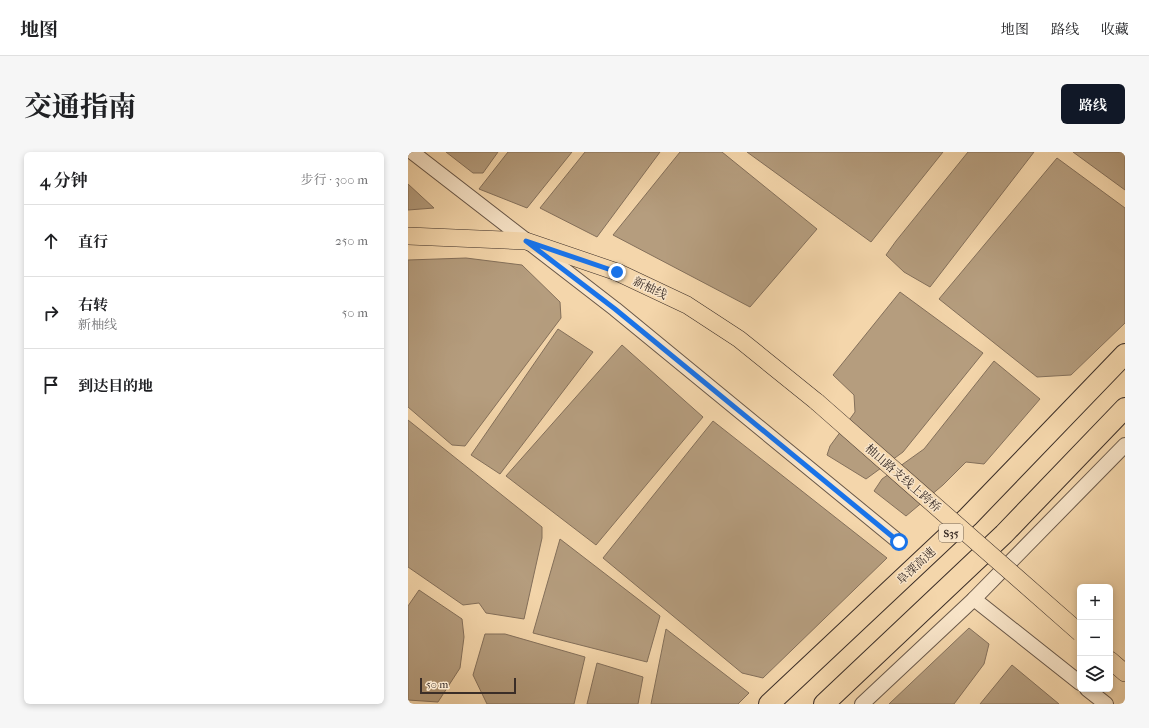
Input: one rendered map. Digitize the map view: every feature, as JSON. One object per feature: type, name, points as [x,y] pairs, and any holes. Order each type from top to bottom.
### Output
[{"type":"highway","name":"阜溧高速","points":[[769,704],[968,517],[1125,354]]},
{"type":"highway","points":[[824,704],[1004,534],[1125,408]]},
{"type":"main road","name":"新柚线","points":[[408,236],[526,241],[617,272],[687,305],[739,339],[817,402]]},
{"type":"main road","name":"柚山路支线上跨桥","points":[[817,402],[1077,630]]},
{"type":"main road","points":[[1113,663],[1125,673]]},
{"type":"street","points":[[412,152],[615,309],[899,542]]},
{"type":"street","points":[[862,704],[974,599],[1125,445]]},
{"type":"street","points":[[974,599],[1077,681]]},
{"type":"street","points":[[1091,692],[1106,704]]},
{"type":"shaded area","points":[[446,152],[498,152],[483,173],[473,173]]},
{"type":"shaded area","points":[[508,152],[572,152],[527,208],[479,189]]},
{"type":"shaded area","points":[[585,152],[660,152],[597,237],[540,208]]},
{"type":"shaded area","points":[[680,152],[722,152],[817,229],[750,307],[613,235]]},
{"type":"shaded area","points":[[747,152],[943,152],[871,242]]},
{"type":"shaded area","points":[[968,152],[1034,152],[930,287],[904,272],[886,255]]},
{"type":"shaded area","points":[[1073,152],[1125,152],[1125,190]]},
{"type":"shaded area","points":[[1057,158],[1125,208],[1125,323],[1071,375],[1037,377],[939,299]]},
{"type":"shaded area","points":[[408,184],[434,208],[408,210]]},
{"type":"shaded area","points":[[466,258],[522,265],[560,302],[561,318],[465,446],[452,445],[408,407],[408,260]]},
{"type":"shaded area","points":[[900,292],[983,353],[903,452],[866,479],[827,455],[830,446],[855,412],[854,395],[833,375]]},
{"type":"shaded area","points":[[558,329],[593,352],[500,474],[471,455]]},
{"type":"shaded area","points":[[622,345],[703,417],[596,545],[506,476]]},
{"type":"shaded area","points":[[994,361],[1040,399],[984,464],[966,462],[943,485],[906,516],[874,491],[882,479],[924,449]]},
{"type":"shaded area","points":[[408,420],[542,527],[542,538],[524,619],[486,613],[479,603],[463,605],[408,567]]},
{"type":"shaded area","points":[[713,421],[887,558],[763,678],[742,673],[603,558]]},
{"type":"shaded area","points":[[560,539],[660,616],[647,662],[533,633]]},
{"type":"shaded area","points":[[419,590],[462,619],[464,637],[460,668],[438,702],[408,700],[408,606]]},
{"type":"shaded area","points":[[969,628],[989,644],[984,664],[954,704],[889,704]]},
{"type":"shaded area","points":[[666,629],[749,693],[738,704],[651,704]]},
{"type":"shaded area","points":[[485,634],[505,634],[585,657],[574,704],[487,704],[473,675]]},
{"type":"shaded area","points":[[597,663],[643,677],[638,704],[587,704]]},
{"type":"shaded area","points":[[1012,665],[1059,704],[980,704]]},
{"type":"route","points":[[617,272],[526,241],[615,309],[899,542]]}]
